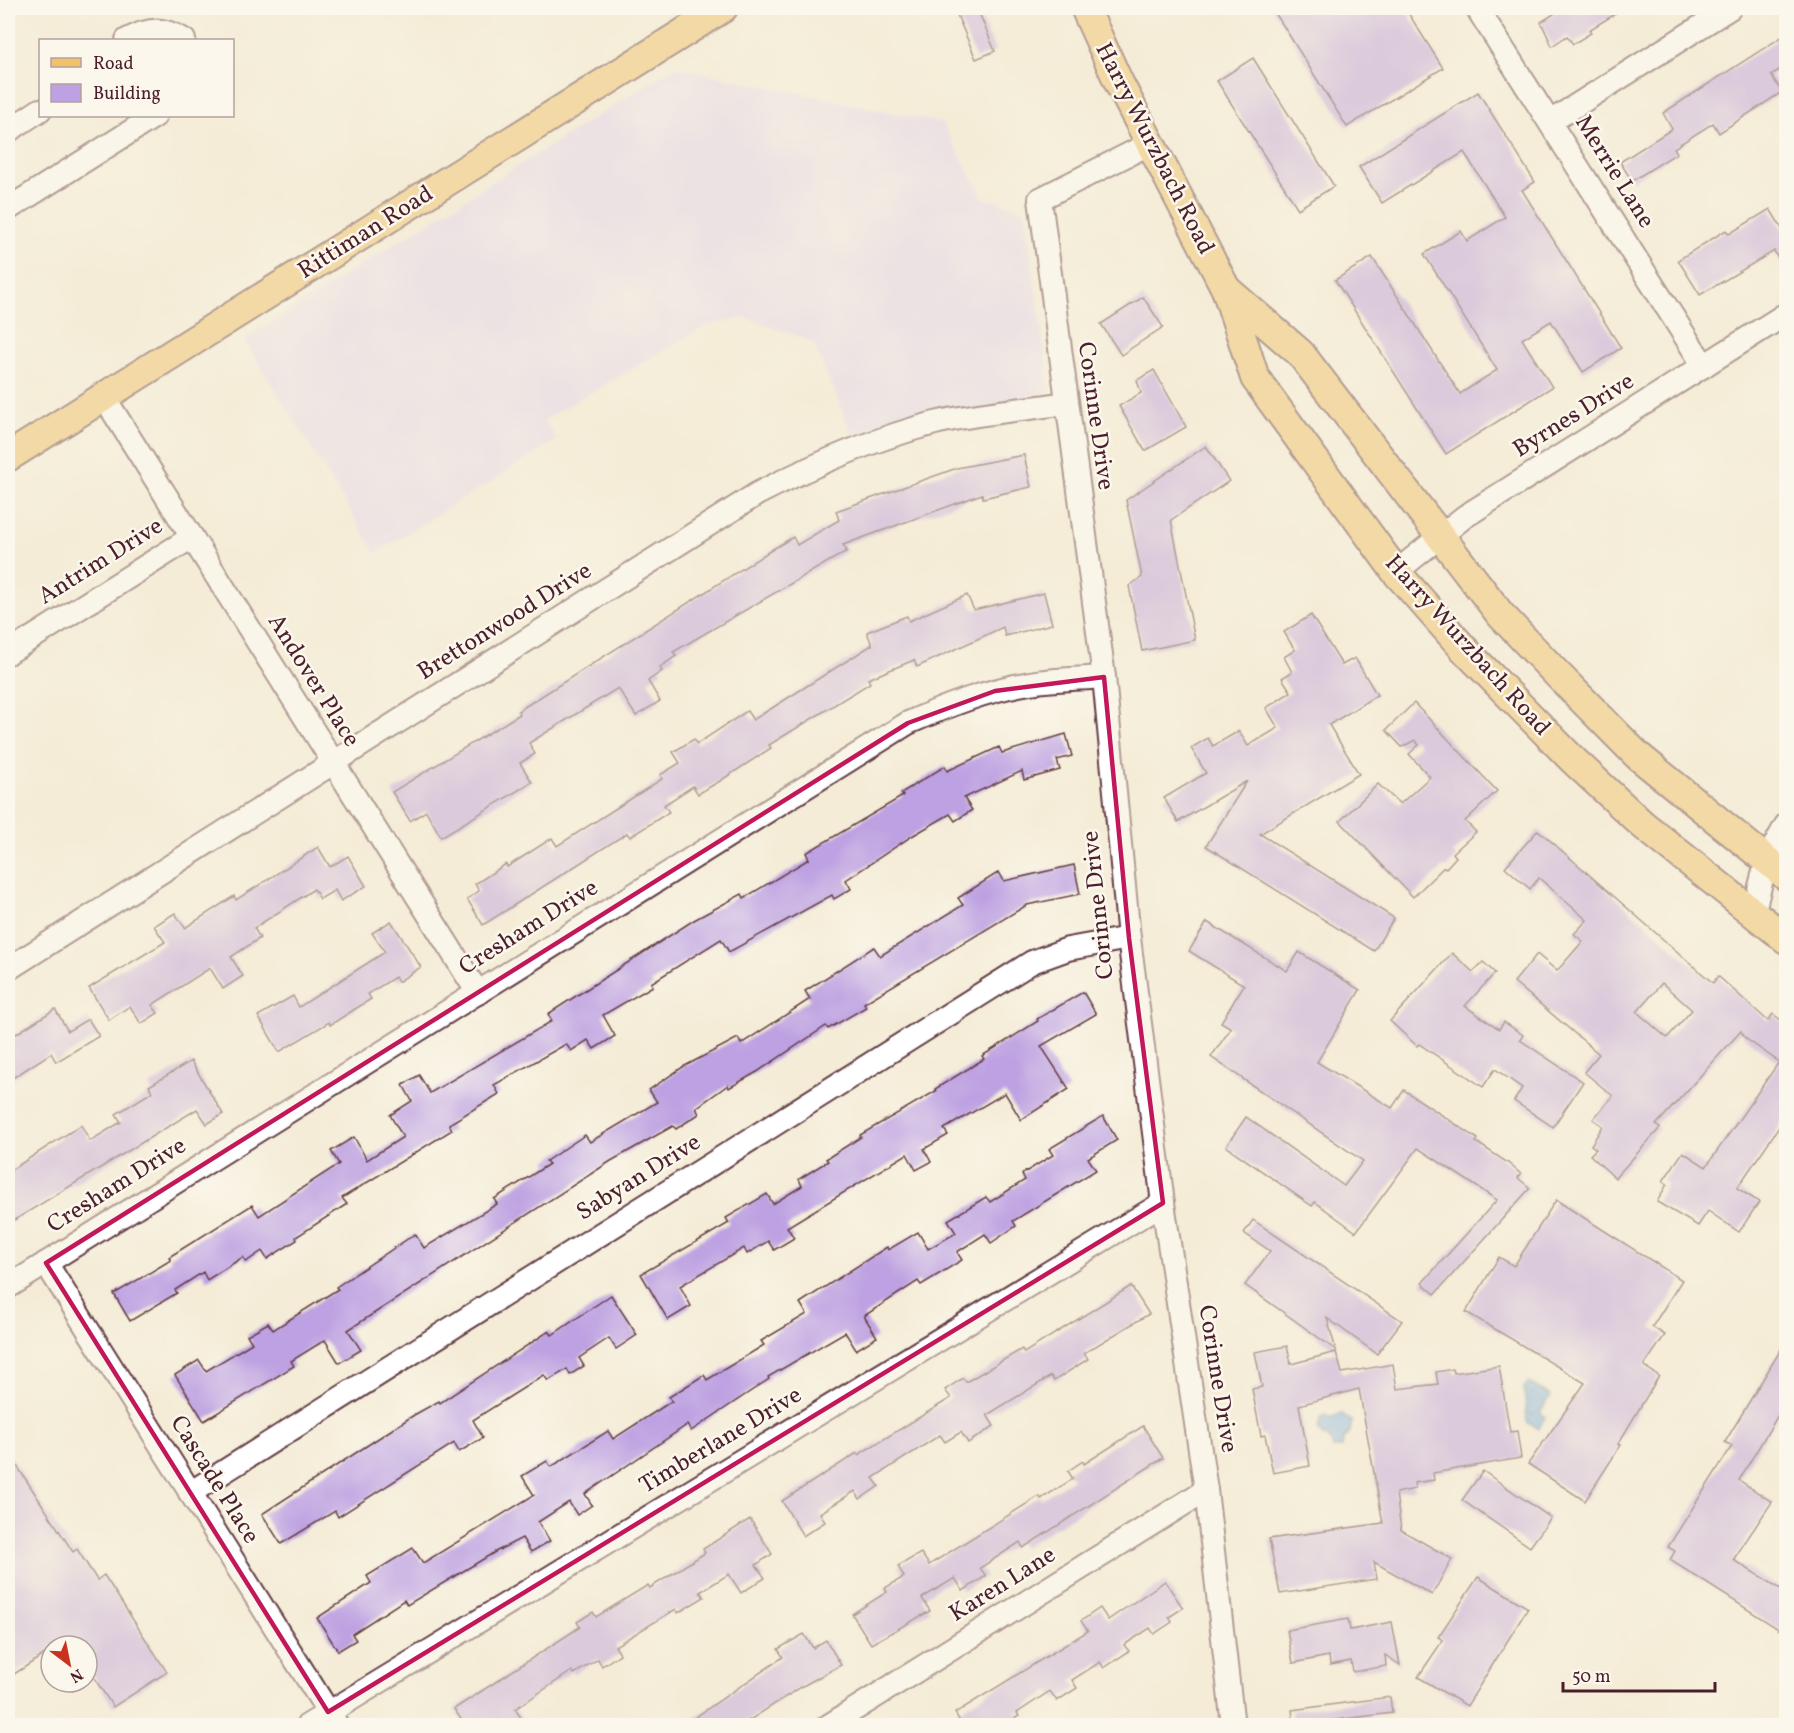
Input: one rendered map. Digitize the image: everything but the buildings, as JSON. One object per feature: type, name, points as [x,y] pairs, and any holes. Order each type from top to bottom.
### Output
[{"type":"main road","name":"Rittiman Road","points":[[8,457],[723,8]]},
{"type":"main road","name":"Harry Wurzbach Road","points":[[1085,8],[1101,48],[1149,144],[1226,289],[1255,378],[1396,572],[1464,649],[1573,760],[1642,824],[1786,939]]},
{"type":"main road","name":"Harry Wurzbach Road","points":[[1226,289],[1300,353],[1500,614],[1637,755],[1777,868]]},
{"type":"street","name":"Merrie Lane","points":[[1477,8],[1704,366]]},
{"type":"street","points":[[1550,122],[1730,8]]},
{"type":"street","points":[[129,39],[146,30],[164,32],[182,39]]},
{"type":"street","points":[[8,131],[39,111]]},
{"type":"street","points":[[8,209],[153,117]]},
{"type":"street","name":"Corinne Drive","points":[[1149,144],[1040,199],[1104,677],[1129,938],[1162,1203],[1206,1490],[1233,1725]]},
{"type":"street","name":"Byrnes Drive","points":[[1396,572],[1464,517],[1786,314]]},
{"type":"street","name":"Andover Place","points":[[104,397],[478,993]]},
{"type":"street","name":"Brettonwood Drive","points":[[8,969],[757,494],[814,464],[875,440],[937,423],[1066,403]]},
{"type":"street","name":"Antrim Drive","points":[[8,653],[192,537]]},
{"type":"street","name":"Cresham Drive","points":[[8,1287],[478,993],[857,752],[908,723],[950,704],[1031,682],[1104,677]]},
{"type":"street","points":[[1753,914],[1777,868],[1786,825]]},
{"type":"street","name":"Sabyan Drive","points":[[190,1493],[1032,962],[1068,949],[1129,938]]},
{"type":"street","name":"Timberlane Drive","points":[[307,1725],[332,1719],[1162,1203]]},
{"type":"street","name":"Cascade Place","points":[[46,1263],[332,1719]]},
{"type":"street","name":"Karen Lane","points":[[828,1725],[1206,1490]]},
{"type":"highlighted area","points":[[1104,677],[1129,938],[1163,1203],[328,1712],[46,1263],[908,723],[995,691]]},
{"type":"shaded area","points":[[675,67],[942,123],[983,198],[1024,209],[1051,396],[854,438],[813,342],[745,317],[704,327],[544,420],[557,440],[376,553],[244,339]]},
{"type":"water","points":[[1529,1383],[1551,1396],[1540,1412],[1545,1417],[1538,1429],[1527,1422],[1524,1387]]},
{"type":"water","points":[[1341,1413],[1352,1421],[1350,1432],[1343,1439],[1342,1448],[1333,1448],[1329,1439],[1322,1436],[1318,1427],[1322,1417],[1326,1415],[1332,1418]]}]
